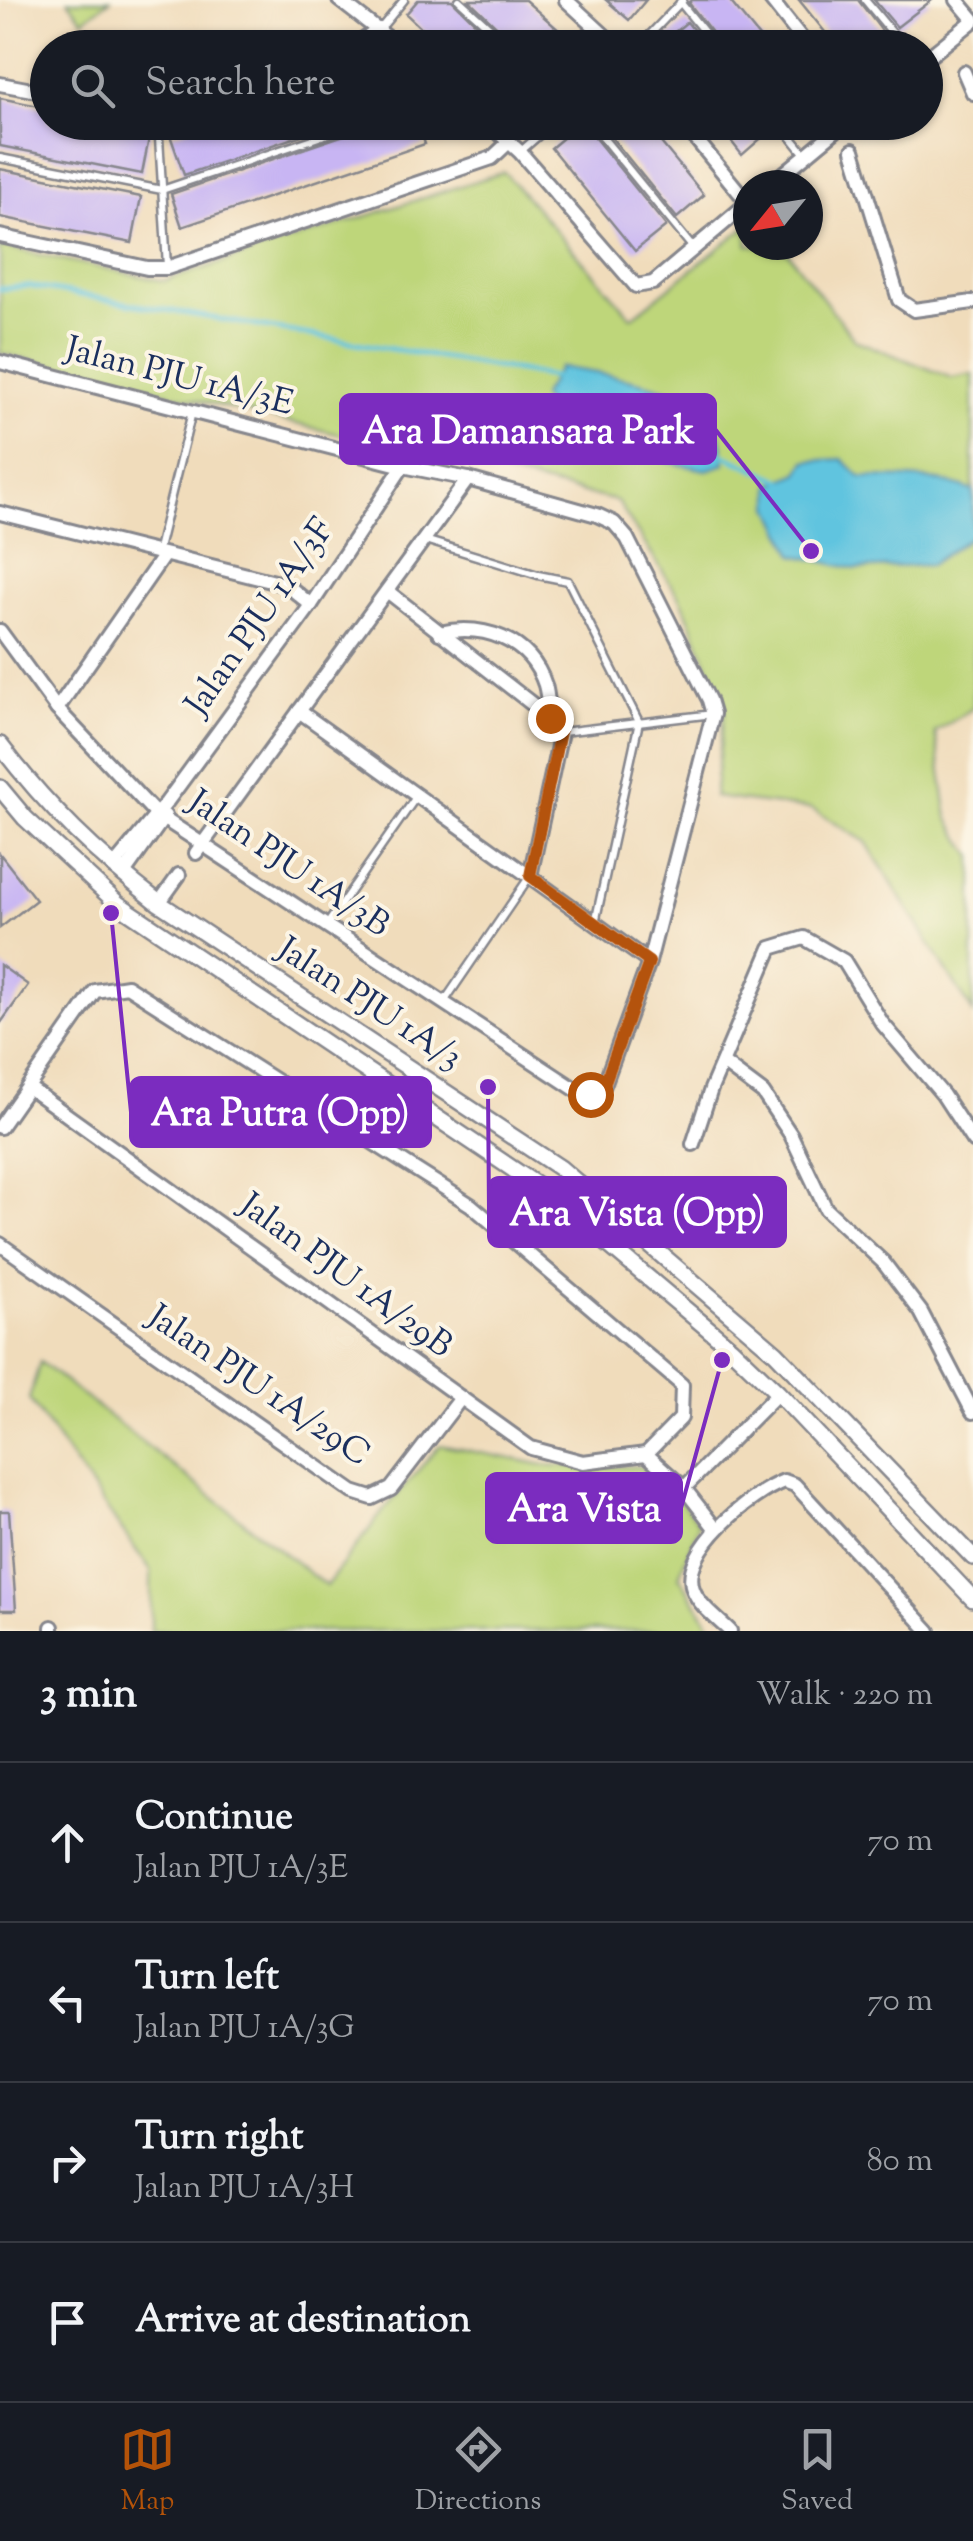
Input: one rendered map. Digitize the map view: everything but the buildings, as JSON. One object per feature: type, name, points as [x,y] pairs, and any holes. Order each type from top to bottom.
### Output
[{"type":"street","points":[[340,0],[380,29]]},
{"type":"street","points":[[566,0],[598,30]]},
{"type":"street","points":[[771,0],[795,30]]},
{"type":"street","points":[[943,45],[973,20],[957,0]]},
{"type":"street","points":[[964,72],[973,93]]},
{"type":"street","points":[[0,84],[30,90]]},
{"type":"street","points":[[507,140],[636,286],[652,283],[733,216]]},
{"type":"street","points":[[697,140],[733,185]]},
{"type":"street","points":[[788,170],[824,140]]},
{"type":"street","points":[[0,236],[147,268],[167,268],[515,147]]},
{"type":"street","points":[[853,150],[899,300],[914,310],[973,302]]},
{"type":"street","name":"Jalan PJU 1A/3E","points":[[0,362],[597,514],[614,523],[643,570],[713,714]]},
{"type":"street","name":"Jalan PJU 1A/3F","points":[[118,871],[311,605],[404,466]]},
{"type":"street","points":[[199,849],[468,480]]},
{"type":"street","points":[[0,513],[288,585],[311,605]]},
{"type":"street","points":[[56,710],[160,555]]},
{"type":"street","points":[[387,591],[550,718],[560,732],[530,876]]},
{"type":"street","points":[[439,633],[473,629],[515,643],[530,657],[544,684],[550,718]]},
{"type":"street","name":"Jalan PJU 1A/3B","points":[[0,631],[56,710],[199,849],[578,1091],[590,1094],[604,1085],[649,962]]},
{"type":"street","points":[[299,712],[649,962],[713,714]]},
{"type":"street","name":"Jalan PJU 1A/3","points":[[0,745],[40,798],[118,871],[159,902],[560,1168],[776,1352],[973,1557]]},
{"type":"street","name":"Jalan PJU 1A/3","points":[[0,788],[26,818],[118,904],[544,1190],[731,1348],[973,1599]]},
{"type":"street","points":[[159,902],[178,875]]},
{"type":"street","points":[[693,1144],[772,948],[804,938],[844,962],[882,1023],[943,1095],[973,1140]]},
{"type":"street","points":[[0,1127],[95,991],[127,986],[470,1204],[682,1384],[681,1418],[646,1454],[684,1488],[715,1528]]},
{"type":"street","points":[[723,1063],[762,1094],[791,1135],[826,1209],[883,1262],[922,1312],[973,1412]]},
{"type":"street","name":"Jalan PJU 1A/29B","points":[[28,1087],[531,1448],[583,1462],[646,1454]]},
{"type":"street","name":"Jalan PJU 1A/29C","points":[[0,1244],[353,1492],[372,1498],[391,1489],[461,1398]]},
{"type":"street","points":[[684,1488],[778,1393]]},
{"type":"street","points":[[730,1631],[701,1603],[692,1589],[690,1572],[715,1528],[770,1486],[784,1480],[795,1485],[929,1631]]},
{"type":"lane","points":[[380,29],[404,0]]},
{"type":"lane","points":[[459,0],[492,30]]},
{"type":"lane","points":[[865,0],[890,30]]},
{"type":"lane","points":[[653,30],[680,1],[703,30]]},
{"type":"lane","points":[[159,140],[167,268]]},
{"type":"lane","points":[[0,158],[162,190],[310,140]]},
{"type":"lane","points":[[515,147],[526,140]]},
{"type":"lane","points":[[605,140],[694,248]]},
{"type":"lane","points":[[794,140],[806,155]]},
{"type":"lane","points":[[160,555],[192,412]]},
{"type":"lane","points":[[424,540],[538,576],[568,580],[639,722],[595,924]]},
{"type":"lane","points":[[560,732],[713,714]]},
{"type":"lane","points":[[326,927],[416,797]]},
{"type":"lane","points":[[443,1003],[530,876]]},
{"type":"green space","points":[[68,0],[110,0],[83,20]]},
{"type":"green space","points":[[504,172],[632,317],[733,237],[733,260],[794,260],[855,340],[952,378],[973,374],[973,708],[935,732],[948,818],[973,857],[973,1013],[866,842],[812,809],[714,797],[725,707],[682,601],[617,501],[0,353],[0,246],[164,281]]},
{"type":"green space","points":[[40,1362],[326,1586],[440,1445],[544,1465],[643,1467],[681,1501],[699,1524],[679,1576],[714,1631],[151,1631],[151,1571],[29,1399]]},
{"type":"water","points":[[560,367],[643,382],[685,397],[713,419],[725,464],[706,470],[664,461],[628,427],[606,423],[572,428],[541,397]]},
{"type":"water","points":[[842,459],[861,477],[932,480],[973,491],[973,535],[930,565],[855,569],[794,555],[771,507],[771,485],[799,473],[806,461]]},
{"type":"waterway","points":[[0,289],[28,286],[559,378]]},
{"type":"waterway","points":[[718,452],[785,482]]},
{"type":"place","name":"Ara Damansara Park","points":[[811,551]]},
{"type":"place","name":"Ara Putra (Opp)","points":[[111,913]]},
{"type":"place","name":"Ara Vista (Opp)","points":[[488,1087]]},
{"type":"place","name":"Ara Vista","points":[[722,1360]]},
{"type":"route","points":[[550,718],[560,732],[530,876],[649,962],[604,1085],[590,1094]]}]
